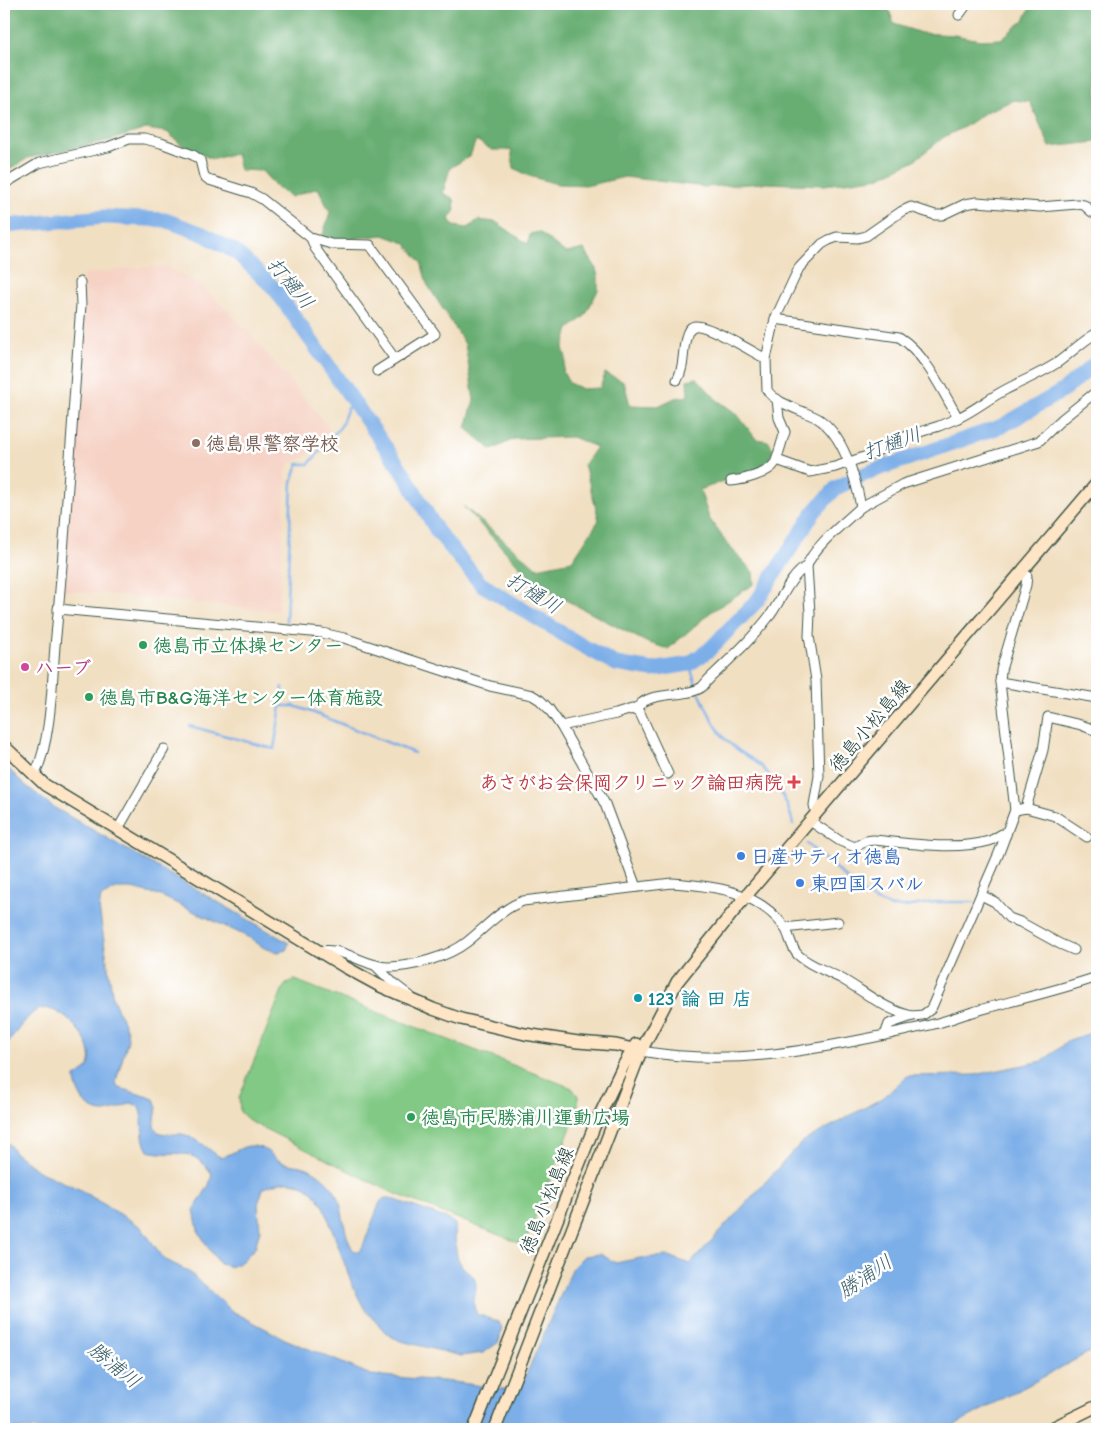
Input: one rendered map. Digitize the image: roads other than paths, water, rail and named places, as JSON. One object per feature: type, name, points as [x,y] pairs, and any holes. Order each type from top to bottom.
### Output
[{"type":"main road","name":"徳島小松島線","points":[[495,1429],[634,1071],[637,1050],[645,1028],[687,968],[746,896],[1097,483]]},
{"type":"main road","points":[[4,746],[44,785],[353,972],[413,1000],[461,1019],[525,1034],[578,1042],[616,1045],[637,1050]]},
{"type":"main road","name":"徳島小松島線","points":[[474,1429],[594,1127],[623,1066],[637,1050]]},
{"type":"main road","points":[[1050,1429],[1097,1406]]},
{"type":"street","points":[[959,15],[967,4]]},
{"type":"street","points":[[4,184],[39,163],[108,147],[130,139],[144,139],[160,143],[193,155],[200,160],[204,176],[209,180],[251,193],[262,199],[311,238],[332,244],[370,245],[435,334],[377,371]]},
{"type":"street","points":[[860,504],[849,464],[828,426],[818,419],[777,399],[767,390],[766,359],[776,319],[799,268],[822,244],[838,236],[858,238],[866,236],[902,211],[911,207],[935,216],[942,215],[965,204],[976,202],[1040,206],[1077,204],[1084,205],[1092,212],[1097,213]]},
{"type":"street","points":[[311,238],[315,248],[395,359]]},
{"type":"street","points":[[34,776],[41,764],[49,715],[80,305],[80,282]]},
{"type":"street","points":[[776,319],[899,337],[905,341],[931,370],[958,418]]},
{"type":"street","points":[[677,380],[682,367],[682,355],[687,332],[696,326],[703,327],[766,359]]},
{"type":"street","points":[[777,460],[810,472],[849,464],[907,436],[939,426],[977,409],[1005,390],[1049,368],[1097,333]]},
{"type":"street","points":[[1006,835],[1002,834],[990,841],[968,845],[950,846],[873,840],[855,846],[840,841],[813,817],[818,776],[817,703],[810,636],[807,566],[809,558],[860,504],[903,484],[1039,441],[1062,419],[1097,391]]},
{"type":"street","points":[[731,482],[758,474],[774,465],[777,460],[785,432],[778,418],[777,399]]},
{"type":"street","points":[[636,710],[644,700],[691,692],[702,687],[751,638],[770,616],[796,575],[807,566]]},
{"type":"street","points":[[923,1015],[931,1010],[935,1002],[1006,835],[1014,810],[1000,670],[1026,585],[1027,576],[1022,572]]},
{"type":"street","points":[[58,609],[322,633],[344,638],[490,686],[532,695],[549,708],[605,804],[636,887]]},
{"type":"street","points":[[1000,682],[1097,698]]},
{"type":"street","points":[[561,726],[632,709],[636,710],[640,713],[668,774]]},
{"type":"street","points":[[1026,808],[1043,750],[1048,717],[1097,731]]},
{"type":"street","points":[[118,829],[164,749]]},
{"type":"street","points":[[1014,810],[1026,808],[1055,816],[1087,837]]},
{"type":"street","points":[[321,951],[329,950],[374,965],[387,967],[428,960],[465,944],[506,909],[523,901],[672,883],[683,884],[732,891],[746,896],[770,911],[785,928],[798,955],[812,965],[841,978],[890,1009],[912,1016]]},
{"type":"street","points":[[981,895],[995,902],[1009,918],[1074,950]]},
{"type":"street","points":[[785,928],[838,922]]},
{"type":"street","points":[[374,965],[413,1000]]},
{"type":"street","points":[[637,1050],[699,1058],[793,1053],[931,1025],[1097,978]]},
{"type":"street","points":[[885,1034],[889,1024],[912,1016],[923,1015],[945,1020]]},
{"type":"water","points":[[4,764],[24,784],[53,807],[289,943],[286,950],[278,952],[264,948],[250,938],[161,896],[132,889],[116,889],[101,897],[99,908],[113,999],[127,1030],[128,1040],[116,1081],[117,1087],[154,1099],[157,1107],[154,1127],[158,1132],[187,1135],[220,1157],[244,1147],[257,1147],[265,1150],[282,1162],[305,1167],[326,1180],[338,1198],[349,1243],[353,1250],[359,1252],[363,1246],[380,1202],[384,1198],[390,1198],[455,1223],[457,1256],[462,1266],[475,1280],[475,1309],[477,1314],[499,1322],[502,1328],[499,1342],[483,1353],[461,1356],[397,1340],[386,1333],[364,1308],[353,1287],[324,1207],[312,1192],[298,1183],[281,1182],[263,1189],[258,1204],[260,1230],[255,1248],[241,1262],[231,1267],[220,1264],[198,1230],[194,1210],[209,1185],[212,1174],[204,1165],[190,1155],[148,1151],[145,1145],[139,1107],[132,1103],[105,1112],[93,1109],[83,1100],[77,1089],[75,1077],[88,1067],[90,1058],[89,1048],[76,1027],[56,1011],[46,1008],[37,1010],[23,1023],[4,1049]]},
{"type":"water","name":"勝浦川","points":[[1097,1031],[1097,1348],[947,1429],[4,1429],[4,1142],[8,1143],[16,1154],[38,1171],[79,1189],[141,1227],[164,1259],[188,1271],[232,1311],[285,1339],[371,1375],[454,1382],[519,1391],[573,1267],[584,1256],[600,1254],[616,1263],[640,1258],[668,1256],[690,1264],[802,1142],[884,1097],[907,1076],[975,1075],[1043,1061],[1069,1040]]},
{"type":"waterway","name":"打樋川","points":[[4,226],[105,217],[165,220],[203,234],[237,253],[275,289],[405,475],[437,531],[481,584],[616,664],[652,670],[689,664],[709,650],[757,601],[814,512],[836,488],[867,473],[1002,426],[1064,390],[1097,362]]},
{"type":"waterway","points":[[286,621],[292,482],[298,464],[309,464],[341,426],[351,399]]},
{"type":"waterway","points":[[689,664],[697,687]]},
{"type":"waterway","points":[[190,726],[274,749],[283,687]]},
{"type":"waterway","points":[[699,692],[714,723],[725,739],[763,768],[775,782],[788,807],[793,824]]},
{"type":"waterway","points":[[282,706],[294,706],[309,711],[414,753]]},
{"type":"waterway","points":[[807,844],[862,893],[892,907],[905,907],[935,902],[974,902]]},
{"type":"place","name":"徳島県警察学校","points":[[196,443]]},
{"type":"place","name":"徳島市立体操センター","points":[[143,645]]},
{"type":"place","name":"ハーブ","points":[[25,667]]},
{"type":"place","name":"徳島市B&G海洋センター体育施設","points":[[89,697]]},
{"type":"place","name":"あさがお会保岡クリニック論田病院","points":[[794,782]]},
{"type":"place","name":"日産サティオ徳島","points":[[741,856]]},
{"type":"place","name":"東四国スバル","points":[[800,883]]},
{"type":"place","name":"123 論 田 店","points":[[638,998]]},
{"type":"place","name":"徳島市民勝浦川運動広場","points":[[411,1117]]}]
